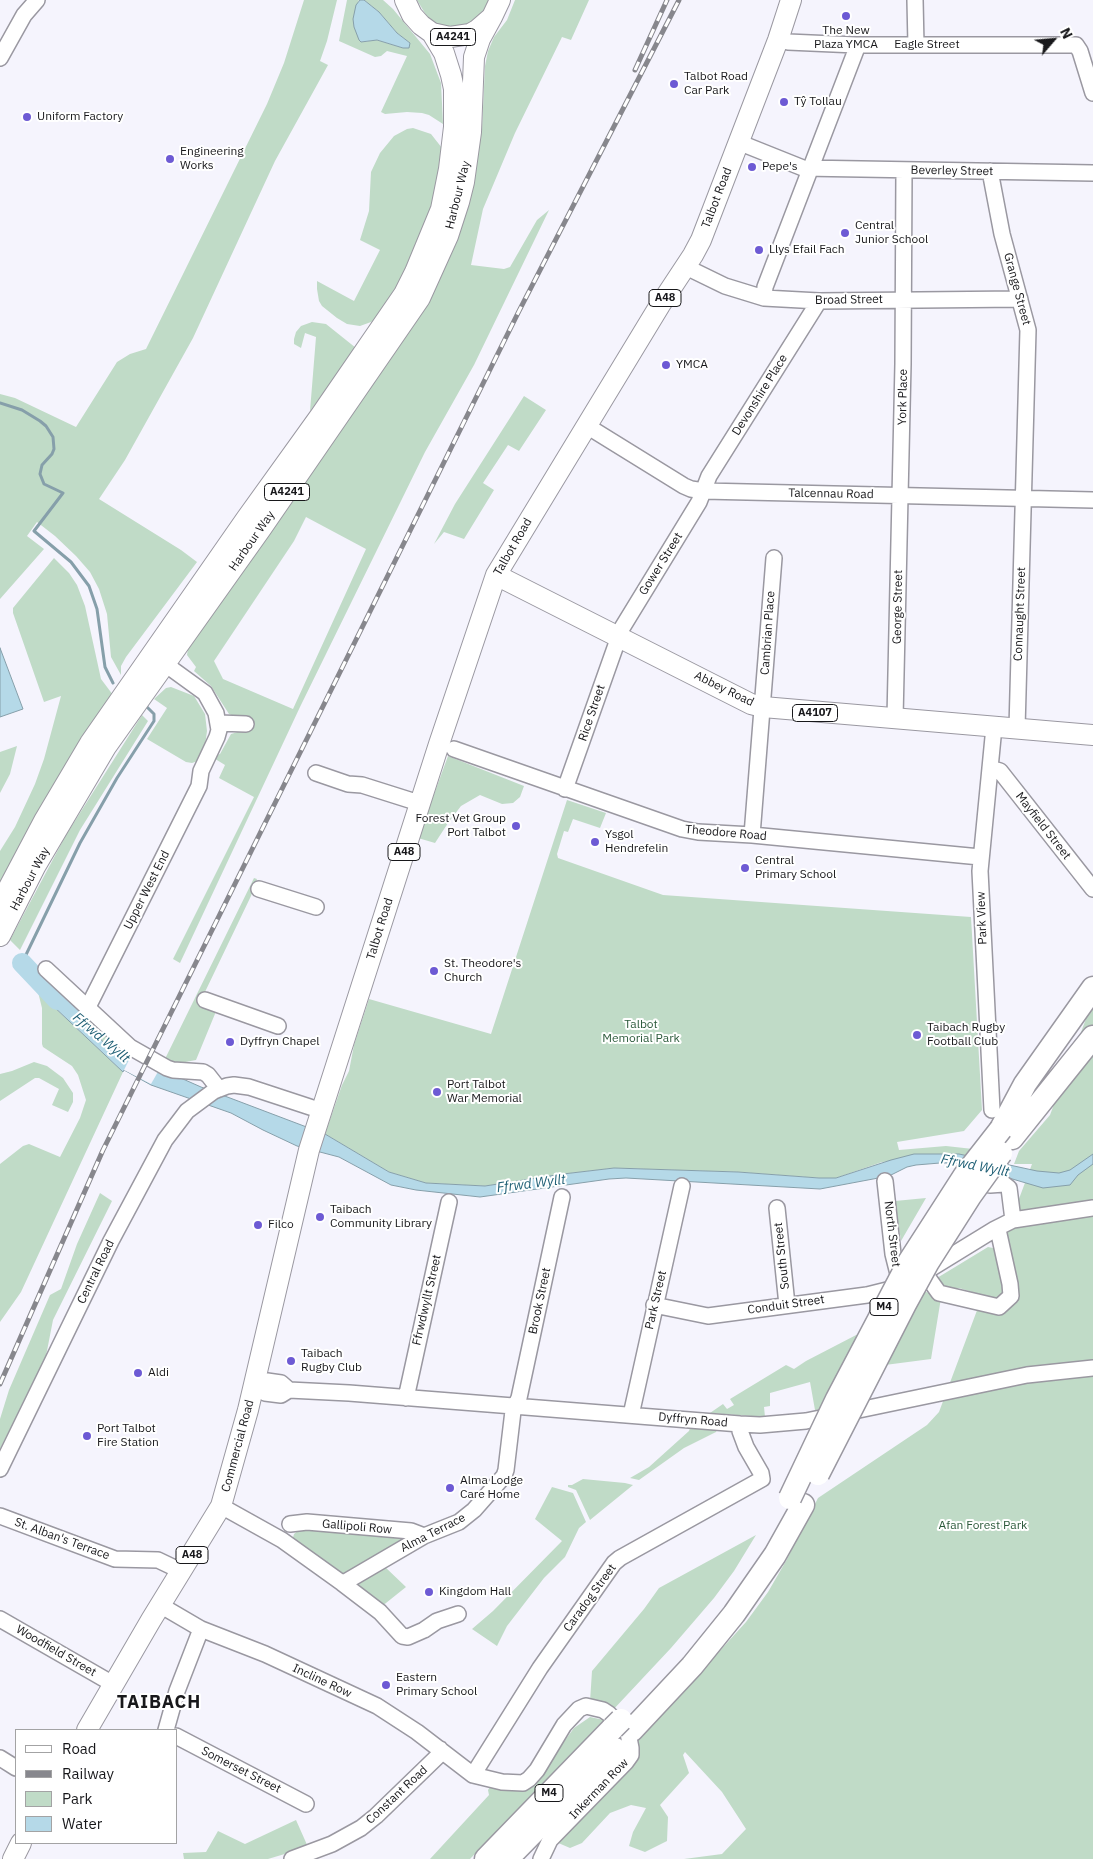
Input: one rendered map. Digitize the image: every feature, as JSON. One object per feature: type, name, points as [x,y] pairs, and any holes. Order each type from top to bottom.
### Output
[{"type":"highway","points":[[1007,1126],[1025,1084],[1093,988]]},
{"type":"highway","name":"M4","points":[[486,1859],[697,1660],[734,1614],[775,1555],[796,1501],[928,1262],[970,1196],[1007,1126],[1093,1013]]},
{"type":"highway","name":"M4","points":[[1007,1126],[1093,1037]]},
{"type":"highway","points":[[1007,1126],[1056,1100],[1093,1060]]},
{"type":"highway","name":"M4","points":[[507,1859],[623,1729]]},
{"type":"main road","name":"Talbot Road","points":[[315,1130],[419,803],[496,575],[660,305],[686,267],[700,240],[778,40],[791,0]]},
{"type":"main road","name":"A4241","points":[[404,3],[421,25],[432,33],[450,37],[470,34],[477,30],[496,8]]},
{"type":"main road","name":"Harbour Way","points":[[0,936],[36,867],[106,747],[278,505],[420,298],[448,236],[459,202],[471,132],[474,57],[480,39],[496,8]]},
{"type":"main road","name":"Harbour Way","points":[[0,904],[45,819],[90,743],[320,416],[404,294],[415,272],[441,209],[448,178],[454,127],[454,88],[451,75],[444,53],[432,33]]},
{"type":"main road","name":"Abbey Road","points":[[496,575],[751,704],[763,707],[1093,735]]},
{"type":"main road","name":"Commercial Road","points":[[87,1729],[221,1506],[255,1383],[315,1130]]},
{"type":"main road","points":[[13,1859],[20,1844]]},
{"type":"street","points":[[0,58],[24,15],[36,0]]},
{"type":"street","points":[[915,0],[916,45]]},
{"type":"street","name":"Eagle Street","points":[[778,40],[856,45],[1076,45],[1080,51],[1093,93]]},
{"type":"street","points":[[764,298],[765,287],[856,50],[856,45]]},
{"type":"street","name":"Beverley Street","points":[[738,142],[803,168],[811,169],[1093,173]]},
{"type":"street","name":"York Place","points":[[901,495],[904,170]]},
{"type":"street","name":"Grange Street","points":[[990,171],[1002,234],[1028,330],[1024,499]]},
{"type":"street","name":"Broad Street","points":[[686,267],[725,286],[764,298],[819,301],[1020,299]]},
{"type":"street","name":"Devonshire Place","points":[[704,491],[709,476],[819,301]]},
{"type":"street","name":"Talcennau Road","points":[[587,426],[684,486],[704,491],[1093,500]]},
{"type":"street","name":"Gower Street","points":[[618,636],[704,491]]},
{"type":"street","name":"George Street","points":[[895,718],[901,495]]},
{"type":"street","name":"Connaught Street","points":[[1017,728],[1024,499]]},
{"type":"street","name":"Cambrian Place","points":[[752,835],[774,558]]},
{"type":"street","name":"Rice Street","points":[[565,789],[618,636]]},
{"type":"street","points":[[165,664],[205,693],[216,713],[219,723],[246,724]]},
{"type":"street","name":"Upper West End","points":[[88,1007],[198,786],[201,771],[217,738],[219,723]]},
{"type":"street","name":"Park View","points":[[994,727],[980,857],[981,920],[1007,1126]]},
{"type":"street","name":"Theodore Road","points":[[454,749],[682,829],[980,857]]},
{"type":"street","name":"Mayfield Street","points":[[990,768],[1000,771],[1093,889]]},
{"type":"street","points":[[316,773],[348,784],[362,785],[419,803]]},
{"type":"street","points":[[259,889],[316,908]]},
{"type":"street","points":[[46,969],[134,1050],[161,1065],[173,1070],[203,1072],[208,1075],[216,1090],[234,1085],[249,1086],[322,1111]]},
{"type":"street","points":[[205,1000],[278,1026]]},
{"type":"street","name":"Central Road","points":[[0,1469],[111,1241],[150,1166],[173,1127],[197,1102],[216,1090]]},
{"type":"street","name":"North Street","points":[[885,1181],[893,1254],[901,1286]]},
{"type":"street","points":[[990,1185],[1004,1184],[1009,1188],[1013,1220]]},
{"type":"street","name":"Park Street","points":[[631,1415],[682,1186]]},
{"type":"street","name":"Brook Street","points":[[516,1405],[562,1197]]},
{"type":"street","name":"Ffrwdwyllt Street","points":[[406,1398],[449,1202]]},
{"type":"street","name":"South Street","points":[[777,1208],[787,1305]]},
{"type":"street","name":"Conduit Street","points":[[654,1305],[708,1316],[867,1295],[901,1286],[920,1277],[995,1229],[1013,1220],[1093,1208]]},
{"type":"street","points":[[920,1277],[939,1293],[999,1307],[1011,1296],[1010,1284],[998,1234],[995,1229]]},
{"type":"street","name":"Dyffryn Road","points":[[255,1383],[267,1381],[281,1383],[288,1390],[516,1405],[740,1424],[806,1421],[1027,1375],[1093,1368]]},
{"type":"street","name":"Alma Terrace","points":[[342,1583],[424,1536],[452,1526],[467,1516],[501,1481],[506,1470],[516,1405]]},
{"type":"street","name":"Caradog Street","points":[[473,1775],[540,1668],[614,1563],[762,1479],[761,1472],[746,1447],[740,1431],[740,1424]]},
{"type":"street","points":[[221,1506],[288,1544],[380,1612],[402,1636],[408,1637],[424,1630],[437,1621],[458,1614]]},
{"type":"street","name":"St. Alban's Terrace","points":[[0,1516],[115,1559],[158,1560],[181,1571]]},
{"type":"street","name":"Gallipoli Row","points":[[290,1524],[308,1522],[402,1530],[424,1536]]},
{"type":"street","name":"Incline Row","points":[[160,1605],[201,1629],[265,1654],[376,1706],[401,1720],[473,1775]]},
{"type":"street","name":"Woodfield Street","points":[[0,1619],[113,1684]]},
{"type":"street","points":[[166,1729],[177,1691],[201,1629]]},
{"type":"street","name":"Inkerman Row","points":[[473,1775],[514,1784],[523,1783],[537,1770],[572,1714],[586,1706],[603,1710],[628,1733],[631,1755],[550,1840],[541,1859]]},
{"type":"street","name":"Somerset Street","points":[[178,1737],[306,1804]]},
{"type":"street","name":"Constant Road","points":[[292,1859],[332,1844],[360,1828],[376,1816],[438,1756],[440,1749]]},
{"type":"street","points":[[0,1758],[15,1767]]},
{"type":"green space","points":[[304,0],[337,0],[320,61],[328,65],[275,161],[193,338],[125,460],[99,499],[197,562],[126,657],[121,666],[121,675],[111,657],[107,614],[99,589],[90,572],[55,536],[37,522],[27,536],[44,549],[0,599],[0,394],[15,398],[76,427],[117,362],[130,354],[146,349],[267,104],[284,63]]},
{"type":"green space","points":[[347,0],[360,0],[358,1],[359,40],[362,42],[377,40],[403,48],[410,43],[397,33],[379,12],[364,0],[383,0],[393,9],[430,54],[441,83],[443,124],[422,113],[385,114],[381,112],[407,56],[387,51],[381,56],[375,57],[339,41]]},
{"type":"green space","points":[[417,0],[494,0],[478,21],[456,28],[439,25],[432,21]]},
{"type":"green space","points":[[515,0],[589,0],[571,40],[562,37],[515,133],[483,209],[471,265],[504,269],[510,267],[537,220],[549,210],[474,365],[425,452],[300,707],[180,963],[173,959],[254,797],[219,778],[225,765],[212,757],[220,754],[231,734],[251,728],[250,718],[238,718],[229,714],[211,686],[194,671],[196,667],[187,655],[188,648],[354,412],[430,300],[454,243],[470,194],[482,129],[485,66],[488,51],[494,37],[507,20]],"holes":[[[306,517],[366,549],[293,709],[223,679],[214,661],[294,541]]]},
{"type":"green space","points":[[413,128],[431,134],[442,148],[443,171],[420,250],[379,318],[360,326],[347,324],[322,306],[319,301],[317,281],[354,301],[380,250],[360,240],[369,211],[371,172],[380,153],[394,136]]},
{"type":"green space","points":[[312,322],[326,324],[356,348],[310,411],[316,337],[305,333],[301,348],[294,344],[294,339],[296,332],[301,326]]},
{"type":"green space","points":[[524,396],[546,410],[519,451],[508,445],[483,483],[494,490],[464,539],[444,532],[434,544],[455,504]]},
{"type":"green space","points":[[54,558],[69,573],[77,585],[85,606],[101,679],[113,695],[0,886],[0,851],[15,827],[35,784],[44,759],[61,696],[44,702],[13,613],[13,608]]},
{"type":"green space","points":[[171,687],[194,696],[205,714],[207,731],[204,753],[198,761],[192,763],[186,762],[147,739],[167,708],[154,699],[166,688]]},
{"type":"green space","points":[[142,715],[148,721],[80,830],[20,950],[10,940],[66,835]]},
{"type":"green space","points":[[17,746],[10,774],[0,793],[0,752]]},
{"type":"green space","points":[[448,756],[524,786],[520,797],[513,803],[502,804],[480,795],[461,806],[435,843],[418,838]]},
{"type":"green space","name":"Talbot Memorial Park","points":[[567,800],[606,813],[600,828],[573,819],[568,832],[564,831],[557,854],[558,858],[663,895],[971,917],[982,1110],[964,1131],[897,1142],[899,1150],[946,1146],[973,1149],[966,1155],[882,1162],[836,1178],[738,1172],[614,1168],[485,1186],[426,1183],[389,1172],[325,1134],[342,1085],[349,1071],[354,1045],[369,999],[491,1034]]},
{"type":"green space","points":[[254,878],[257,879],[251,896],[204,994],[217,1009],[196,1060],[175,1064],[164,1061]]},
{"type":"green space","points":[[38,992],[123,1072],[21,1292],[0,1322],[0,1164],[23,1146],[29,1144],[60,1157],[80,1118],[86,1100],[78,1075],[72,1066],[43,1047],[42,1008]]},
{"type":"green space","name":"Afan Forest Park","points":[[1093,1000],[1093,1859],[684,1859],[722,1854],[746,1829],[722,1792],[685,1752],[683,1755],[689,1773],[660,1805],[668,1817],[667,1841],[645,1852],[629,1846],[633,1832],[646,1808],[631,1805],[610,1813],[582,1843],[570,1848],[556,1842],[636,1743],[746,1622],[768,1592],[786,1561],[818,1498],[927,1425],[939,1412],[982,1297],[979,1294],[959,1288],[950,1291],[938,1286],[937,1278],[988,1247],[993,1248],[998,1255],[1032,1164],[1014,1164],[1019,1151],[1050,1115]]},
{"type":"green space","points":[[80,1010],[131,1056],[117,1051],[104,1043],[89,1025]]},
{"type":"green space","points":[[34,1062],[47,1066],[63,1078],[73,1093],[73,1102],[68,1112],[52,1105],[59,1089],[39,1078],[35,1078],[0,1101],[0,1074]]},
{"type":"green space","points":[[100,1193],[112,1201],[53,1320],[45,1361],[0,1449],[0,1419],[9,1390],[50,1295],[61,1289],[77,1244]]},
{"type":"green space","points":[[926,1198],[901,1241],[895,1201]]},
{"type":"green space","points":[[924,1291],[941,1298],[931,1359],[885,1365]]},
{"type":"green space","points":[[860,1333],[823,1409],[815,1410],[810,1382],[770,1393],[770,1406],[764,1407],[765,1417],[710,1413],[723,1404],[727,1409],[734,1405],[730,1399],[786,1365],[794,1369]]},
{"type":"green space","points":[[690,1428],[717,1430],[684,1448],[639,1480],[630,1478],[649,1467]]},
{"type":"green space","points":[[583,1479],[633,1485],[590,1520],[576,1490],[568,1487],[568,1485]]},
{"type":"green space","points":[[552,1487],[573,1493],[586,1522],[579,1528],[565,1557],[544,1578],[507,1626],[497,1646],[472,1629],[493,1611],[562,1541],[535,1519]]},
{"type":"green space","points":[[301,1528],[410,1537],[343,1578],[292,1541],[294,1534]]},
{"type":"green space","points":[[756,1535],[734,1571],[714,1598],[671,1648],[612,1711],[590,1702],[592,1671],[644,1609],[659,1588]]},
{"type":"green space","points":[[384,1566],[406,1587],[381,1607],[352,1585]]},
{"type":"green space","points":[[590,1717],[604,1720],[470,1859],[430,1859],[489,1795],[488,1790],[492,1784],[538,1777],[574,1728]]},
{"type":"green space","points":[[296,1820],[308,1847],[268,1859],[184,1859],[183,1853],[206,1852],[218,1831],[245,1844]]},
{"type":"water","points":[[360,0],[364,0],[379,12],[397,33],[410,43],[409,48],[377,40],[361,42],[354,27],[353,19],[356,5]]},
{"type":"water","points":[[0,648],[23,709],[0,717]]},
{"type":"water","points":[[44,975],[80,1010],[89,1025],[104,1043],[117,1051],[201,1087],[325,1134],[389,1172],[426,1183],[485,1186],[614,1168],[738,1172],[836,1178],[914,1154],[959,1154],[1037,1171],[1059,1173],[1070,1170],[1093,1154],[1093,1164],[1078,1175],[1070,1185],[1043,1188],[958,1163],[940,1163],[916,1165],[907,1167],[889,1176],[820,1189],[626,1178],[480,1197],[416,1190],[391,1185],[339,1157],[297,1146],[231,1113],[151,1085],[124,1070],[123,1072],[33,987]]},
{"type":"pier","points":[[131,1056],[159,1070],[151,1084],[124,1070]]},
{"type":"waterway","points":[[0,403],[22,410],[40,421],[46,426],[53,437],[54,449],[42,465],[40,474],[44,484],[63,493],[34,531],[71,562],[89,586],[97,609],[105,667],[113,683]]},
{"type":"waterway","points":[[22,963],[80,843],[117,778],[154,721],[154,714],[147,707]]},
{"type":"waterway","name":"Ffrwd Wyllt","points":[[22,963],[57,1000]]},
{"type":"railway","points":[[635,70],[667,0]]},
{"type":"railway","points":[[0,1384],[103,1150],[519,311],[679,0]]},
{"type":"place","name":"The New Plaza YMCA","points":[[846,16]]},
{"type":"place","name":"Talbot Road Car Park","points":[[674,84]]},
{"type":"place","name":"Tŷ Tollau","points":[[784,102]]},
{"type":"place","name":"Uniform Factory","points":[[27,117]]},
{"type":"place","name":"Engineering Works","points":[[170,159]]},
{"type":"place","name":"Pepe's","points":[[752,167]]},
{"type":"place","name":"Central Junior School","points":[[845,233]]},
{"type":"place","name":"Llys Efail Fach","points":[[759,250]]},
{"type":"place","name":"YMCA","points":[[666,365]]},
{"type":"place","name":"Forest Vet Group Port Talbot","points":[[516,826]]},
{"type":"place","name":"Ysgol Hendrefelin","points":[[595,842]]},
{"type":"place","name":"Central Primary School","points":[[745,868]]},
{"type":"place","name":"St. Theodore's Church","points":[[434,971]]},
{"type":"place","name":"Taibach Rugby Football Club","points":[[917,1035]]},
{"type":"place","name":"Dyffryn Chapel","points":[[230,1042]]},
{"type":"place","name":"Port Talbot War Memorial","points":[[437,1092]]},
{"type":"place","name":"Taibach Community Library","points":[[320,1217]]},
{"type":"place","name":"Filco","points":[[258,1225]]},
{"type":"place","name":"Taibach Rugby Club","points":[[291,1361]]},
{"type":"place","name":"Aldi","points":[[138,1373]]},
{"type":"place","name":"Port Talbot Fire Station","points":[[87,1436]]},
{"type":"place","name":"Alma Lodge Care Home","points":[[450,1488]]},
{"type":"place","name":"Kingdom Hall","points":[[429,1592]]},
{"type":"place","name":"Eastern Primary School","points":[[386,1685]]},
{"type":"district","name":"TAIBACH","points":[[159,1703]]}]
